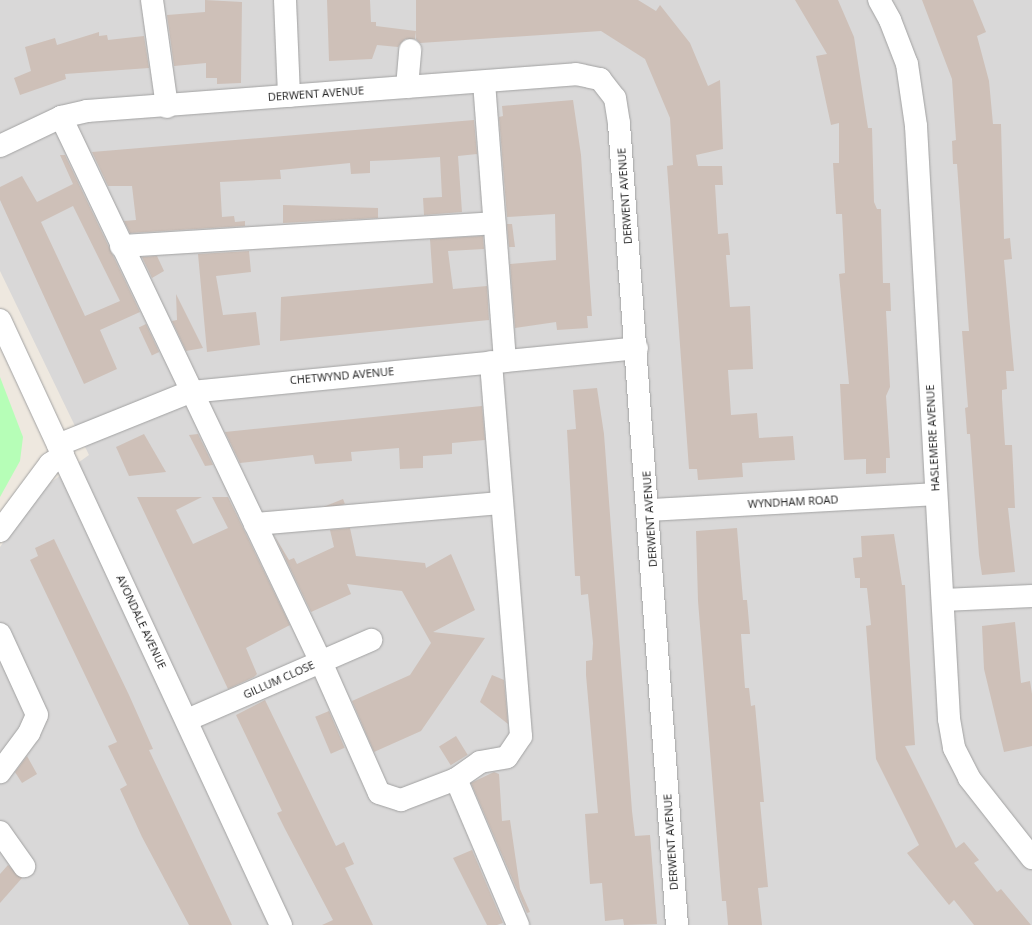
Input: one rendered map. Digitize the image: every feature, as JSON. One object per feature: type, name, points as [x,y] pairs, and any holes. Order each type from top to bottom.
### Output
[{"type":"street","points":[[152,0],[167,106]]},
{"type":"street","points":[[285,0],[289,96]]},
{"type":"street","name":"HASLEMERE AVENUE","points":[[879,0],[890,20],[906,64],[916,126],[936,494],[954,748],[969,778],[1032,858]]},
{"type":"street","points":[[407,87],[410,50]]},
{"type":"street","name":"DERWENT AVENUE","points":[[0,146],[61,117],[87,111],[576,74],[600,79],[615,98],[650,510],[677,925]]},
{"type":"street","points":[[61,117],[190,392],[321,662],[379,794],[401,800],[456,779],[480,762],[508,757],[521,736],[501,503],[494,223],[484,82]]},
{"type":"street","points":[[121,246],[494,223]]},
{"type":"street","name":"AVONDALE AVENUE","points":[[0,320],[281,925]]},
{"type":"street","name":"CHETWYND AVENUE","points":[[0,531],[61,450],[190,392],[637,348]]},
{"type":"street","name":"WYNDHAM ROAD","points":[[650,510],[936,494]]},
{"type":"street","points":[[255,524],[501,503]]},
{"type":"street","points":[[943,600],[1032,596]]},
{"type":"street","points":[[0,634],[37,715],[29,733],[0,772]]},
{"type":"street","name":"GILLUM CLOSE","points":[[187,720],[371,640]]},
{"type":"street","points":[[456,779],[518,925]]},
{"type":"street","points":[[0,832],[24,866]]},
{"type":"shaded area","points":[[0,0],[1032,0],[1032,925],[0,925],[0,547],[43,488],[89,455],[0,271]]},
{"type":"green space","points":[[0,377],[23,437],[20,461],[0,497]]},
{"type":"building","points":[[205,0],[242,2],[241,83],[217,84],[217,78],[206,78],[206,63],[174,66],[167,15],[205,12]]},
{"type":"building","points":[[327,0],[370,0],[371,22],[376,22],[376,26],[416,31],[415,39],[405,39],[398,47],[377,45],[372,59],[329,61]]},
{"type":"building","points":[[416,0],[638,0],[656,11],[660,5],[690,43],[708,86],[720,80],[723,149],[696,155],[698,166],[722,166],[723,185],[715,185],[718,234],[728,233],[730,255],[726,255],[730,307],[750,306],[753,369],[728,370],[731,415],[757,413],[759,438],[793,436],[795,460],[742,463],[743,477],[698,480],[697,469],[689,469],[667,166],[673,165],[670,118],[645,59],[601,31],[420,43],[416,39]]},
{"type":"building","points":[[795,0],[838,0],[854,37],[868,128],[872,128],[874,202],[877,209],[881,209],[883,283],[890,283],[891,311],[886,311],[890,387],[886,396],[890,458],[886,458],[886,473],[866,474],[866,459],[844,460],[840,384],[849,384],[839,274],[845,273],[842,214],[836,214],[833,163],[839,163],[839,123],[831,125],[816,56],[827,54]]},
{"type":"building","points":[[922,0],[973,0],[986,32],[977,36],[989,81],[993,124],[1001,124],[1004,239],[1010,238],[1012,259],[1004,260],[1014,371],[1006,371],[1007,389],[1002,390],[1002,398],[1005,445],[1012,445],[1015,508],[1008,508],[1015,572],[982,575],[979,555],[970,434],[967,434],[965,408],[968,407],[962,331],[969,331],[957,164],[953,164],[952,141],[956,140],[952,79]]},
{"type":"building","points":[[99,32],[99,36],[107,35],[108,40],[144,36],[149,68],[65,74],[66,79],[20,95],[14,78],[31,71],[25,47],[55,38],[57,45]]},
{"type":"building","points":[[573,100],[581,155],[592,316],[587,316],[588,328],[557,330],[556,322],[515,328],[510,264],[556,260],[555,214],[507,217],[499,117],[503,116],[502,106]]},
{"type":"building","points":[[474,120],[477,154],[458,156],[462,212],[424,215],[423,198],[442,197],[440,157],[370,161],[370,173],[351,174],[350,163],[280,170],[281,179],[220,182],[222,217],[234,216],[235,222],[245,221],[245,226],[130,233],[124,221],[136,220],[132,186],[108,186],[92,152]]},
{"type":"building","points":[[60,155],[65,155],[140,312],[100,330],[117,369],[84,384],[0,200],[0,187],[22,176],[37,202],[73,184]],"holes":[[[73,206],[120,301],[85,316],[41,222]]]},
{"type":"building","points":[[283,205],[378,208],[378,218],[283,223]]},
{"type":"building","points":[[507,224],[512,224],[515,247],[509,247]]},
{"type":"building","points":[[483,236],[484,249],[448,251],[453,289],[487,286],[489,320],[280,341],[281,297],[433,283],[430,239]]},
{"type":"building","points":[[249,251],[251,272],[216,276],[223,315],[256,312],[260,345],[207,352],[198,254]]},
{"type":"building","points":[[157,256],[164,271],[152,278],[142,257]]},
{"type":"building","points":[[176,294],[203,348],[186,351],[172,321],[177,320]]},
{"type":"building","points":[[146,324],[159,352],[152,355],[139,327]]},
{"type":"building","points":[[597,388],[604,434],[632,811],[635,836],[650,835],[657,924],[624,925],[623,919],[605,921],[602,883],[590,884],[585,814],[598,813],[586,675],[586,661],[592,660],[593,643],[588,594],[581,595],[580,576],[575,576],[567,430],[576,429],[573,390]]},
{"type":"building","points":[[482,406],[485,440],[452,443],[452,454],[423,456],[423,468],[400,469],[399,448],[351,452],[352,461],[315,464],[313,455],[240,463],[225,432]]},
{"type":"building","points":[[144,434],[166,472],[129,476],[116,447]]},
{"type":"building","points":[[198,434],[213,465],[205,466],[189,435]]},
{"type":"building","points":[[137,497],[202,497],[176,510],[193,544],[228,528],[212,497],[228,497],[290,625],[246,648],[257,674],[254,677],[228,689]]},
{"type":"building","points":[[343,499],[345,504],[326,511],[324,506]]},
{"type":"building","points":[[350,528],[356,556],[425,563],[426,568],[451,554],[475,610],[433,632],[485,638],[421,731],[374,752],[352,701],[410,675],[431,643],[402,591],[347,584],[351,594],[311,612],[274,535],[289,560],[294,558],[297,564],[334,547],[330,530]]},
{"type":"building","points":[[737,528],[743,600],[747,600],[750,634],[741,634],[745,688],[749,688],[751,706],[755,705],[764,802],[760,802],[768,887],[758,888],[762,925],[728,925],[726,901],[722,901],[698,601],[696,531]]},
{"type":"building","points":[[894,534],[902,585],[905,585],[915,745],[905,746],[956,848],[964,842],[979,860],[974,863],[997,892],[1001,889],[1031,925],[974,925],[954,900],[949,905],[907,853],[919,845],[876,759],[866,626],[871,625],[867,588],[860,588],[860,578],[855,578],[853,558],[862,557],[861,536]]},
{"type":"building","points":[[54,539],[129,695],[153,749],[149,750],[232,925],[189,925],[142,837],[120,789],[127,785],[108,746],[117,742],[30,560],[38,556],[35,548]]},
{"type":"building","points":[[1015,622],[1021,683],[1030,681],[1032,694],[1032,746],[1004,752],[984,669],[982,626]]},
{"type":"building","points":[[492,675],[504,680],[508,724],[480,702]]},
{"type":"building","points":[[265,700],[336,846],[344,842],[354,864],[345,868],[373,925],[322,925],[333,920],[277,813],[282,811],[236,715]]},
{"type":"building","points":[[329,711],[345,748],[331,754],[315,717]]},
{"type":"building","points":[[456,736],[468,755],[451,765],[439,747]]},
{"type":"building","points":[[27,756],[37,774],[22,783],[15,772]]},
{"type":"building","points":[[494,772],[499,774],[502,821],[510,820],[520,889],[530,912],[527,913],[471,783]]},
{"type":"building","points":[[472,850],[503,923],[497,925],[487,925],[453,858]]},
{"type":"building","points":[[8,865],[22,878],[0,903],[0,874]]}]
